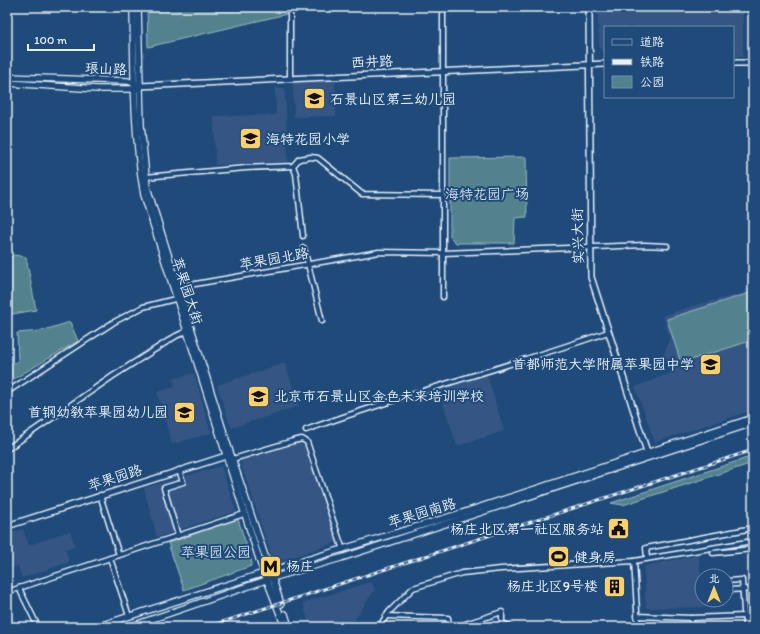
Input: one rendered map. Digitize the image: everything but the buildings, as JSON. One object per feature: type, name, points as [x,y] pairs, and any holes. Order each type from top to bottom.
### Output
[{"type":"main road","name":"苹果园大街","points":[[133,7],[134,82],[143,177],[149,212],[179,298],[267,572]]},
{"type":"main road","name":"苹果园大街","points":[[138,7],[143,177],[178,287],[179,298]]},
{"type":"main road","name":"琅山路","points":[[7,77],[128,81],[134,82],[140,86],[135,90],[7,83]]},
{"type":"main road","name":"苹果园南路","points":[[129,627],[270,579],[341,558],[753,418]]},
{"type":"main road","name":"苹果园南路","points":[[96,627],[267,572],[343,550],[648,454],[753,423]]},
{"type":"main road","name":"苹果园大街","points":[[230,456],[244,514],[267,572]]},
{"type":"main road","points":[[267,572],[289,627]]},
{"type":"main road","points":[[270,579],[285,627]]},
{"type":"street","points":[[290,7],[290,78]]},
{"type":"street","points":[[443,7],[443,297]]},
{"type":"street","name":"实兴大街","points":[[589,7],[591,277],[648,454]]},
{"type":"street","points":[[753,7],[753,31]]},
{"type":"street","points":[[734,63],[753,63]]},
{"type":"street","name":"西井路","points":[[140,86],[604,64]]},
{"type":"street","points":[[143,177],[246,168],[293,166],[299,159],[311,156],[318,158],[362,194],[443,195]]},
{"type":"street","points":[[293,166],[296,174],[303,236]]},
{"type":"street","name":"苹果园北路","points":[[178,287],[373,253],[443,253],[645,245],[667,246]]},
{"type":"street","points":[[304,248],[322,321]]},
{"type":"street","points":[[7,392],[114,322],[143,307],[179,298]]},
{"type":"street","points":[[7,449],[113,376],[189,329]]},
{"type":"street","points":[[306,430],[375,406],[559,350],[608,332]]},
{"type":"street","points":[[230,456],[302,439],[307,442],[343,550]]},
{"type":"street","name":"苹果园路","points":[[7,526],[179,470],[230,456]]},
{"type":"street","points":[[178,536],[164,488],[183,482],[179,470]]},
{"type":"street","points":[[100,495],[119,555]]},
{"type":"street","points":[[7,592],[244,514]]},
{"type":"street","points":[[647,558],[646,548],[753,528]]},
{"type":"street","points":[[379,627],[386,616],[412,588],[462,573],[501,568],[634,561],[753,541]]},
{"type":"street","points":[[713,552],[753,548]]},
{"type":"street","points":[[110,558],[129,616]]},
{"type":"street","points":[[634,561],[638,627]]},
{"type":"street","points":[[734,580],[742,580],[745,627]]},
{"type":"street","points":[[19,588],[38,627]]},
{"type":"street","points":[[734,590],[753,589]]},
{"type":"street","points":[[456,627],[502,612],[502,623],[511,627]]},
{"type":"street","points":[[386,616],[448,618],[449,627]]},
{"type":"street","points":[[637,616],[691,618],[744,616]]},
{"type":"street","points":[[691,618],[692,627]]},
{"type":"shaded area","points":[[598,7],[743,7],[743,57],[734,57],[734,26],[604,26],[604,53],[599,47]]},
{"type":"shaded area","name":"石景山区第三幼儿园","points":[[335,80],[336,116],[294,117],[293,81]]},
{"type":"shaded area","name":"海特花园小学","points":[[275,88],[285,88],[288,162],[215,165],[214,116],[276,115]]},
{"type":"shaded area","name":"首都师范大学附属苹果园中学","points":[[753,286],[753,410],[655,442],[635,387],[671,373],[664,354],[670,339],[663,316],[692,306],[744,293],[745,289]]},
{"type":"shaded area","name":"北京市石景山区金色未来培训学校","points":[[285,363],[299,406],[231,428],[217,385]]},
{"type":"shaded area","name":"首钢幼教苹果园幼儿园","points":[[194,373],[211,433],[172,444],[157,392],[175,387],[173,379]]},
{"type":"shaded area","points":[[487,375],[504,431],[457,446],[439,390]]},
{"type":"shaded area","points":[[302,441],[305,442],[337,542],[274,563],[240,460]]},
{"type":"shaded area","points":[[221,466],[236,511],[157,537],[144,488]]},
{"type":"shaded area","points":[[23,529],[29,545],[70,531],[75,546],[65,549],[69,562],[22,578],[18,566],[9,569],[7,564],[7,534]]},
{"type":"shaded area","points":[[699,555],[700,568],[694,568],[694,607],[646,608],[644,566]]},
{"type":"shaded area","points":[[371,582],[375,589],[350,627],[310,627],[303,603]]},
{"type":"green space","points":[[147,7],[316,7],[148,47]]},
{"type":"green space","name":"海特花园广场","points":[[526,157],[527,217],[515,218],[514,243],[456,243],[450,237],[450,158]]},
{"type":"green space","points":[[14,255],[26,257],[36,310],[7,315],[7,259]]},
{"type":"green space","points":[[753,292],[753,340],[681,363],[667,319]]},
{"type":"green space","points":[[70,322],[78,341],[7,383],[7,364],[9,365],[18,361],[17,333],[41,331]]},
{"type":"green space","points":[[753,456],[753,463],[623,505],[611,503]]},
{"type":"green space","name":"苹果园公园","points":[[238,519],[252,563],[251,566],[184,590],[168,543]]},
{"type":"green space","points":[[748,593],[753,593],[753,612],[749,612]]},
{"type":"railway","points":[[207,627],[753,450]]},
{"type":"place","name":"石景山区第三幼儿园","points":[[314,99]]},
{"type":"place","name":"海特花园小学","points":[[251,139]]},
{"type":"place","name":"首都师范大学附属苹果园中学","points":[[710,364]]},
{"type":"place","name":"北京市石景山区金色未来培训学校","points":[[258,396]]},
{"type":"place","name":"首钢幼教苹果园幼儿园","points":[[184,412]]},
{"type":"place","name":"杨庄北区第一社区服务站","points":[[619,529]]},
{"type":"place","name":"健身房","points":[[559,557]]},
{"type":"place","name":"杨庄","points":[[271,566]]},
{"type":"place","name":"杨庄北区9号楼","points":[[614,586]]}]
